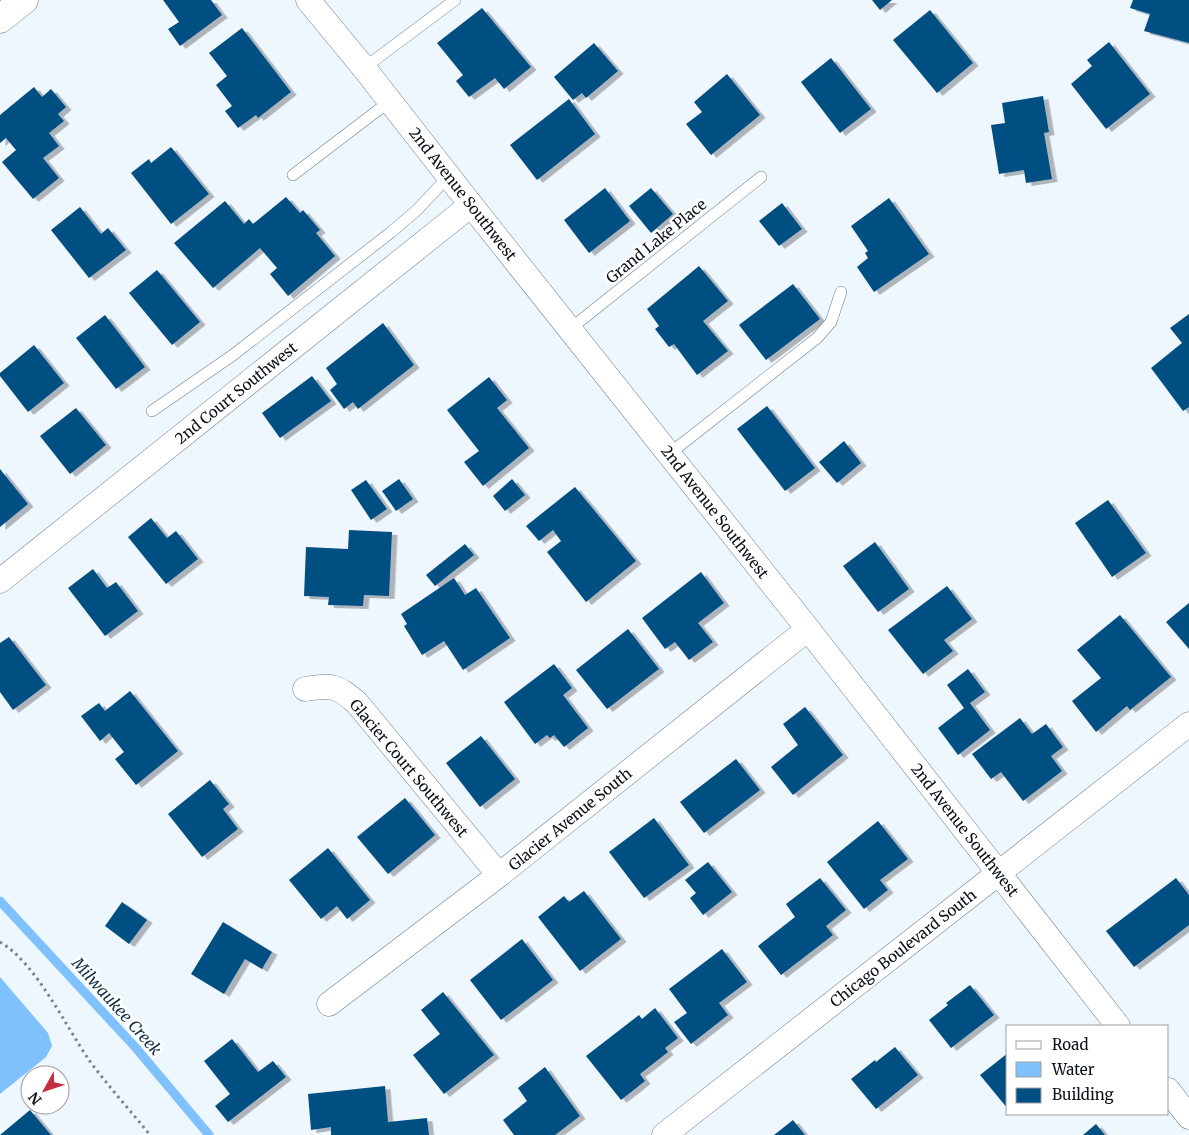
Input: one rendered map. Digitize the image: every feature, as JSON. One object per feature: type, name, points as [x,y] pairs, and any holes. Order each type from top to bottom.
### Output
[{"type":"street","points":[[0,19],[24,0]]},
{"type":"street","name":"2nd Avenue Southwest","points":[[308,0],[364,68],[808,629],[1117,1025]]},
{"type":"street","name":"2nd Court Southwest","points":[[0,581],[471,205]]},
{"type":"street","name":"Glacier Avenue South","points":[[329,1004],[499,875],[808,629]]},
{"type":"street","name":"Glacier Court Southwest","points":[[305,689],[323,686],[340,688],[357,703],[499,875]]},
{"type":"street","name":"Chicago Boulevard South","points":[[664,1135],[1189,724]]},
{"type":"street","points":[[1169,1091],[1189,1117]]},
{"type":"lane","points":[[364,68],[455,0]]},
{"type":"lane","points":[[293,175],[390,101]]},
{"type":"lane","points":[[152,411],[233,355],[390,233],[417,210],[449,176]]},
{"type":"lane","name":"Grand Lake Place","points":[[570,329],[760,177]]},
{"type":"lane","points":[[669,454],[817,338],[830,322],[841,292]]},
{"type":"path","points":[[0,942],[21,958],[90,1061],[150,1135]]},
{"type":"water","points":[[0,977],[48,1033],[52,1046],[46,1057],[36,1065],[20,1065],[20,1078],[0,1094]]},
{"type":"building","points":[[163,0],[211,0],[222,15],[180,46],[168,29],[179,22]]},
{"type":"building","points":[[872,0],[892,0],[880,10]]},
{"type":"building","points":[[1133,0],[1189,0],[1189,43],[1144,31],[1150,14],[1130,8]]},
{"type":"building","points":[[482,8],[531,67],[504,89],[495,78],[469,97],[456,81],[463,75],[437,43]]},
{"type":"building","points":[[930,10],[973,63],[937,93],[893,40]]},
{"type":"building","points":[[242,28],[291,92],[258,118],[256,115],[238,128],[225,111],[232,106],[216,85],[227,76],[209,53]]},
{"type":"building","points":[[1109,42],[1150,94],[1106,129],[1071,84],[1092,66],[1087,60]]},
{"type":"building","points":[[594,43],[618,71],[586,98],[582,93],[573,100],[554,77]]},
{"type":"building","points":[[831,58],[871,109],[840,133],[801,82]]},
{"type":"building","points":[[727,74],[760,115],[711,155],[686,124],[702,112],[694,102]]},
{"type":"building","points":[[34,87],[42,97],[51,89],[66,107],[58,114],[64,121],[49,133],[59,146],[43,158],[59,178],[33,199],[2,162],[16,150],[6,138],[0,143],[0,115]]},
{"type":"building","points":[[1043,96],[1049,132],[1044,133],[1052,179],[1026,183],[1024,170],[999,174],[991,125],[1005,123],[1002,103]]},
{"type":"building","points":[[569,99],[595,134],[537,180],[510,145]]},
{"type":"building","points":[[171,147],[209,194],[171,224],[131,173],[149,159],[151,163]]},
{"type":"building","points":[[605,188],[630,221],[589,253],[564,220]]},
{"type":"building","points":[[651,188],[673,214],[651,233],[629,206]]},
{"type":"building","points":[[286,197],[300,213],[303,210],[320,230],[316,233],[335,256],[288,296],[270,274],[277,268],[260,248],[213,288],[174,243],[225,201],[244,224],[249,219],[253,224]]},
{"type":"building","points":[[889,198],[929,254],[874,292],[857,267],[868,258],[865,253],[868,251],[851,226]]},
{"type":"building","points":[[782,203],[802,229],[779,246],[759,221]]},
{"type":"building","points":[[80,207],[101,234],[108,228],[126,250],[89,278],[51,230]]},
{"type":"building","points":[[699,266],[728,301],[703,321],[728,351],[697,375],[674,344],[669,347],[655,329],[659,326],[647,309]]},
{"type":"building","points":[[157,270],[200,322],[172,345],[129,293]]},
{"type":"building","points":[[793,284],[820,319],[766,360],[739,325]]},
{"type":"building","points":[[1189,314],[1189,407],[1183,411],[1151,368],[1182,343],[1170,328]]},
{"type":"building","points":[[105,315],[145,367],[116,389],[76,338]]},
{"type":"building","points":[[383,323],[414,365],[358,409],[353,402],[344,409],[330,390],[337,384],[326,368]]},
{"type":"building","points":[[34,345],[64,383],[28,412],[0,376],[0,373]]},
{"type":"building","points":[[312,376],[331,401],[280,438],[262,413]]},
{"type":"building","points":[[489,377],[507,400],[497,408],[529,448],[483,486],[464,462],[479,451],[447,410]]},
{"type":"building","points":[[767,406],[815,468],[785,491],[737,429]]},
{"type":"building","points":[[76,408],[106,445],[70,474],[40,436]]},
{"type":"building","points":[[844,441],[861,463],[837,483],[819,462]]},
{"type":"building","points":[[0,469],[28,504],[0,527]]},
{"type":"building","points":[[399,479],[413,499],[396,511],[382,491]]},
{"type":"building","points":[[512,479],[525,495],[505,511],[493,496]]},
{"type":"building","points":[[366,480],[387,509],[371,520],[351,490]]},
{"type":"building","points":[[575,487],[636,561],[586,602],[547,552],[561,541],[553,530],[539,541],[526,526]]},
{"type":"building","points":[[1108,500],[1146,553],[1112,577],[1075,523]]},
{"type":"building","points":[[151,518],[167,538],[176,531],[198,559],[166,584],[128,537]]},
{"type":"building","points":[[349,530],[392,532],[389,596],[364,595],[363,606],[328,605],[329,597],[304,596],[306,547],[348,549]]},
{"type":"building","points":[[875,542],[909,589],[878,612],[843,566]]},
{"type":"building","points":[[465,544],[474,555],[435,586],[426,575]]},
{"type":"building","points":[[93,569],[107,588],[116,582],[138,611],[105,636],[68,588]]},
{"type":"building","points":[[701,572],[724,603],[698,623],[713,642],[689,660],[675,642],[665,649],[642,618]]},
{"type":"building","points":[[454,578],[465,595],[476,588],[510,638],[463,670],[444,641],[422,655],[404,626],[407,624],[401,614]]},
{"type":"building","points":[[947,586],[972,619],[944,640],[953,651],[923,674],[888,630]]},
{"type":"building","points":[[1189,603],[1189,649],[1166,622]]},
{"type":"building","points":[[1120,615],[1171,677],[1130,710],[1127,706],[1096,732],[1072,701],[1101,678],[1077,650]]},
{"type":"building","points":[[628,629],[659,669],[607,709],[576,670]]},
{"type":"building","points":[[9,637],[46,685],[13,710],[0,692],[0,643]]},
{"type":"building","points":[[554,664],[572,688],[563,695],[588,728],[564,747],[554,735],[550,738],[547,735],[535,744],[504,702]]},
{"type":"building","points":[[968,669],[985,692],[970,703],[990,730],[958,755],[938,728],[964,708],[947,685]]},
{"type":"building","points":[[130,691],[178,751],[136,785],[115,759],[124,752],[109,733],[100,741],[81,716],[99,703],[105,711]]},
{"type":"building","points":[[805,707],[843,755],[793,795],[771,767],[798,745],[783,724]]},
{"type":"building","points":[[1020,718],[1032,734],[1046,724],[1063,747],[1051,756],[1062,771],[1023,801],[1001,772],[991,779],[972,754]]},
{"type":"building","points":[[481,736],[515,779],[480,807],[446,763]]},
{"type":"building","points":[[736,759],[760,790],[704,833],[680,802]]},
{"type":"building","points":[[210,780],[229,804],[223,809],[238,829],[202,857],[168,814]]},
{"type":"building","points":[[405,798],[435,835],[388,874],[357,837]]},
{"type":"building","points":[[654,818],[689,865],[644,898],[609,852]]},
{"type":"building","points":[[878,821],[908,859],[880,880],[888,890],[864,909],[827,862]]},
{"type":"building","points":[[328,848],[370,900],[347,919],[337,906],[321,919],[289,880]]},
{"type":"building","points":[[708,862],[732,892],[703,915],[690,898],[696,893],[685,880]]},
{"type":"building","points":[[820,878],[846,910],[826,926],[833,935],[781,975],[758,946],[795,917],[786,904]]},
{"type":"building","points":[[1176,878],[1189,895],[1189,925],[1134,967],[1106,931]]},
{"type":"building","points":[[584,891],[621,939],[580,971],[538,917],[564,896],[569,902]]},
{"type":"building","points":[[122,902],[147,920],[129,944],[105,926]]},
{"type":"building","points":[[223,922],[272,952],[262,969],[245,959],[224,994],[191,974]]},
{"type":"building","points":[[522,939],[553,980],[501,1020],[470,980]]},
{"type":"building","points":[[722,949],[747,982],[719,1003],[728,1015],[691,1044],[674,1022],[687,1013],[669,989]]},
{"type":"building","points":[[970,985],[994,1015],[951,1048],[929,1020],[948,1005],[946,1003]]},
{"type":"building","points":[[443,992],[494,1055],[444,1094],[413,1055],[440,1034],[421,1010]]},
{"type":"building","points":[[655,1008],[678,1038],[665,1048],[668,1052],[640,1074],[645,1081],[621,1100],[586,1056],[639,1015],[642,1019]]},
{"type":"building","points":[[232,1039],[258,1072],[273,1061],[286,1077],[228,1122],[215,1106],[230,1094],[204,1061]]},
{"type":"building","points":[[895,1047],[918,1075],[876,1109],[851,1079]]},
{"type":"building","points":[[1006,1055],[1006,1107],[980,1075]]},
{"type":"building","points":[[545,1067],[580,1116],[555,1135],[514,1135],[503,1120],[527,1101],[518,1088]]},
{"type":"building","points":[[385,1086],[388,1122],[427,1118],[429,1135],[331,1135],[331,1127],[311,1130],[308,1094]]},
{"type":"building","points":[[24,1115],[34,1115],[51,1135],[0,1135]]},
{"type":"building","points":[[793,1120],[805,1135],[774,1135]]},
{"type":"building","points":[[1096,1124],[1105,1135],[1083,1135]]},
{"type":"waterway","name":"Milwaukee Creek","points":[[0,901],[136,1048],[209,1135]]}]
